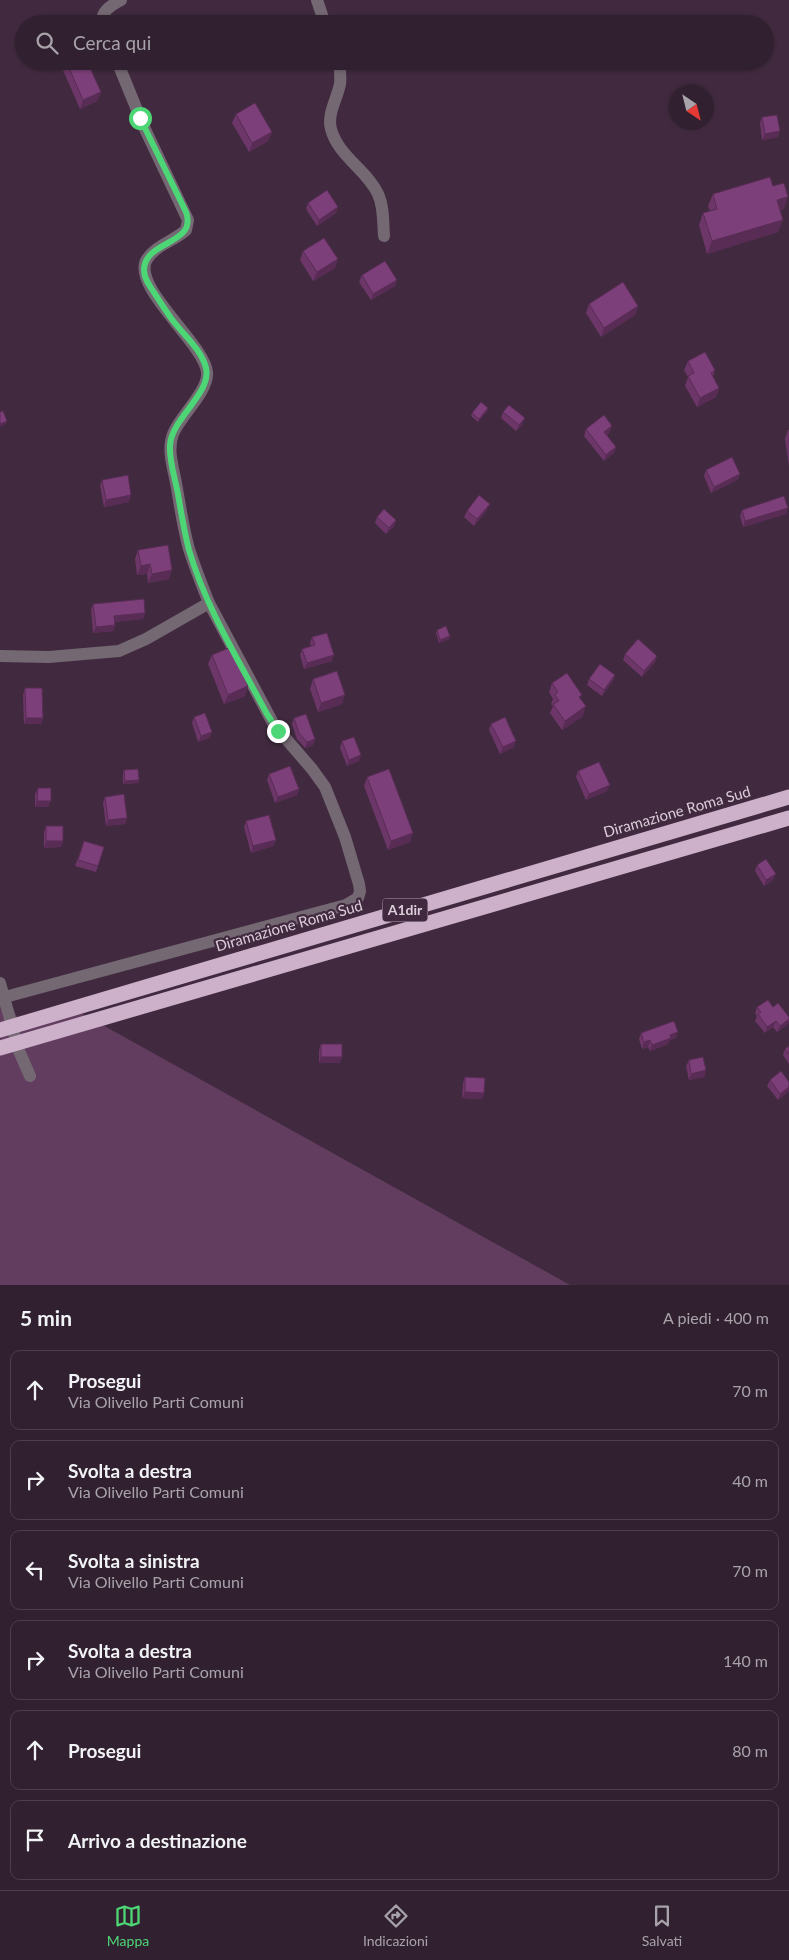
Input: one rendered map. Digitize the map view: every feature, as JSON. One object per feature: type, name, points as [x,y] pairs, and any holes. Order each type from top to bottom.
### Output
[{"type":"highway","name":"Diramazione Roma Sud","points":[[0,1030],[789,797]]},
{"type":"highway","name":"A1dir","points":[[3,1047],[789,818]]},
{"type":"street","points":[[103,15],[105,11],[121,0]]},
{"type":"street","points":[[317,0],[322,15]]},
{"type":"street","points":[[5,997],[346,905],[358,898],[360,891],[345,837],[328,793],[312,769],[274,725],[209,603],[187,540],[170,445],[176,427],[204,386],[207,378],[206,368],[203,359],[172,320],[148,283],[144,269],[146,261],[152,254],[186,230],[188,220],[144,127],[121,70]]},
{"type":"street","points":[[339,70],[340,83],[330,117],[330,129],[340,148],[369,180],[379,195],[382,206],[384,236]]},
{"type":"street","points":[[0,656],[49,657],[119,651],[146,639],[209,603]]},
{"type":"street","points":[[0,983],[19,1051],[30,1076]]},
{"type":"shaded area","points":[[0,983],[5,997],[21,1023],[72,1008],[570,1285],[0,1285]]},
{"type":"building","points":[[70,70],[91,70],[101,92],[83,100]]},
{"type":"building","points":[[255,103],[272,132],[252,143],[236,114]]},
{"type":"building","points":[[777,115],[780,131],[765,134],[762,117]]},
{"type":"building","points":[[770,177],[773,186],[784,183],[788,197],[777,200],[783,220],[712,241],[703,213],[717,209],[713,194]]},
{"type":"building","points":[[327,190],[338,207],[319,220],[308,203]]},
{"type":"building","points":[[324,238],[338,259],[317,272],[303,251]]},
{"type":"building","points":[[385,261],[397,280],[373,294],[362,275]]},
{"type":"building","points":[[623,282],[638,306],[604,328],[589,304]]},
{"type":"building","points":[[705,352],[715,370],[711,373],[719,388],[700,398],[688,376],[694,373],[688,361]]},
{"type":"building","points":[[481,402],[488,408],[479,419],[472,413]]},
{"type":"building","points":[[509,405],[525,418],[519,425],[503,412]]},
{"type":"building","points":[[3,411],[7,421],[0,424],[0,412]]},
{"type":"building","points":[[604,415],[612,426],[604,432],[616,447],[606,455],[586,429]]},
{"type":"building","points":[[732,457],[740,474],[714,487],[706,470]]},
{"type":"building","points":[[128,475],[131,495],[106,500],[102,480]]},
{"type":"building","points":[[479,495],[490,504],[477,519],[467,511]]},
{"type":"building","points":[[784,496],[788,508],[745,521],[742,510]]},
{"type":"building","points":[[384,509],[396,520],[389,528],[377,517]]},
{"type":"building","points":[[168,545],[172,570],[152,574],[150,564],[141,566],[138,550]]},
{"type":"building","points":[[144,599],[145,613],[114,616],[115,625],[96,627],[93,604]]},
{"type":"building","points":[[446,626],[450,636],[440,640],[437,630]]},
{"type":"building","points":[[327,633],[334,655],[307,663],[302,649],[315,645],[312,637]]},
{"type":"building","points":[[638,639],[657,656],[644,671],[625,654]]},
{"type":"building","points":[[231,647],[248,686],[228,695],[212,655]]},
{"type":"building","points":[[600,664],[615,675],[604,690],[589,679]]},
{"type":"building","points":[[337,671],[345,695],[321,703],[313,679]]},
{"type":"building","points":[[567,673],[582,695],[579,697],[586,706],[565,721],[553,704],[559,701],[555,695],[558,692],[552,683]]},
{"type":"building","points":[[25,688],[42,688],[43,718],[26,718]]},
{"type":"building","points":[[205,713],[212,732],[201,736],[194,717]]},
{"type":"building","points":[[306,714],[315,739],[307,742],[299,733],[294,718]]},
{"type":"building","points":[[505,717],[516,741],[503,747],[491,724]]},
{"type":"building","points":[[354,737],[361,755],[349,760],[342,741]]},
{"type":"building","points":[[599,762],[610,785],[589,794],[578,771]]},
{"type":"building","points":[[290,766],[299,789],[278,797],[269,774]]},
{"type":"building","points":[[138,769],[139,780],[125,781],[124,770]]},
{"type":"building","points":[[389,769],[413,833],[391,841],[367,777]]},
{"type":"building","points":[[38,788],[51,788],[51,801],[37,801]]},
{"type":"building","points":[[124,794],[127,818],[108,820],[105,797]]},
{"type":"building","points":[[269,815],[276,840],[253,846],[246,821]]},
{"type":"building","points":[[46,826],[63,826],[63,841],[46,841]]},
{"type":"building","points":[[84,841],[104,847],[98,866],[78,860]]},
{"type":"building","points":[[766,859],[776,874],[766,880],[757,865]]},
{"type":"building","points":[[768,1000],[773,1007],[778,1003],[789,1017],[780,1026],[776,1021],[767,1027],[758,1014],[761,1012],[757,1007]]},
{"type":"building","points":[[674,1021],[678,1032],[670,1035],[671,1038],[652,1045],[650,1040],[644,1042],[641,1033]]},
{"type":"building","points":[[321,1044],[342,1044],[342,1057],[321,1057]]},
{"type":"building","points":[[789,1046],[789,1054],[785,1049]]},
{"type":"building","points":[[703,1057],[706,1070],[691,1074],[689,1060]]},
{"type":"building","points":[[781,1071],[789,1082],[789,1087],[780,1094],[770,1080]]},
{"type":"building","points":[[465,1077],[485,1078],[484,1093],[465,1092]]},
{"type":"route","points":[[140,118],[186,212],[188,220],[188,227],[184,232],[156,250],[146,261],[144,264],[145,278],[172,320],[203,359],[207,373],[204,386],[176,427],[170,445],[185,531],[209,603],[267,714],[278,731]]}]
